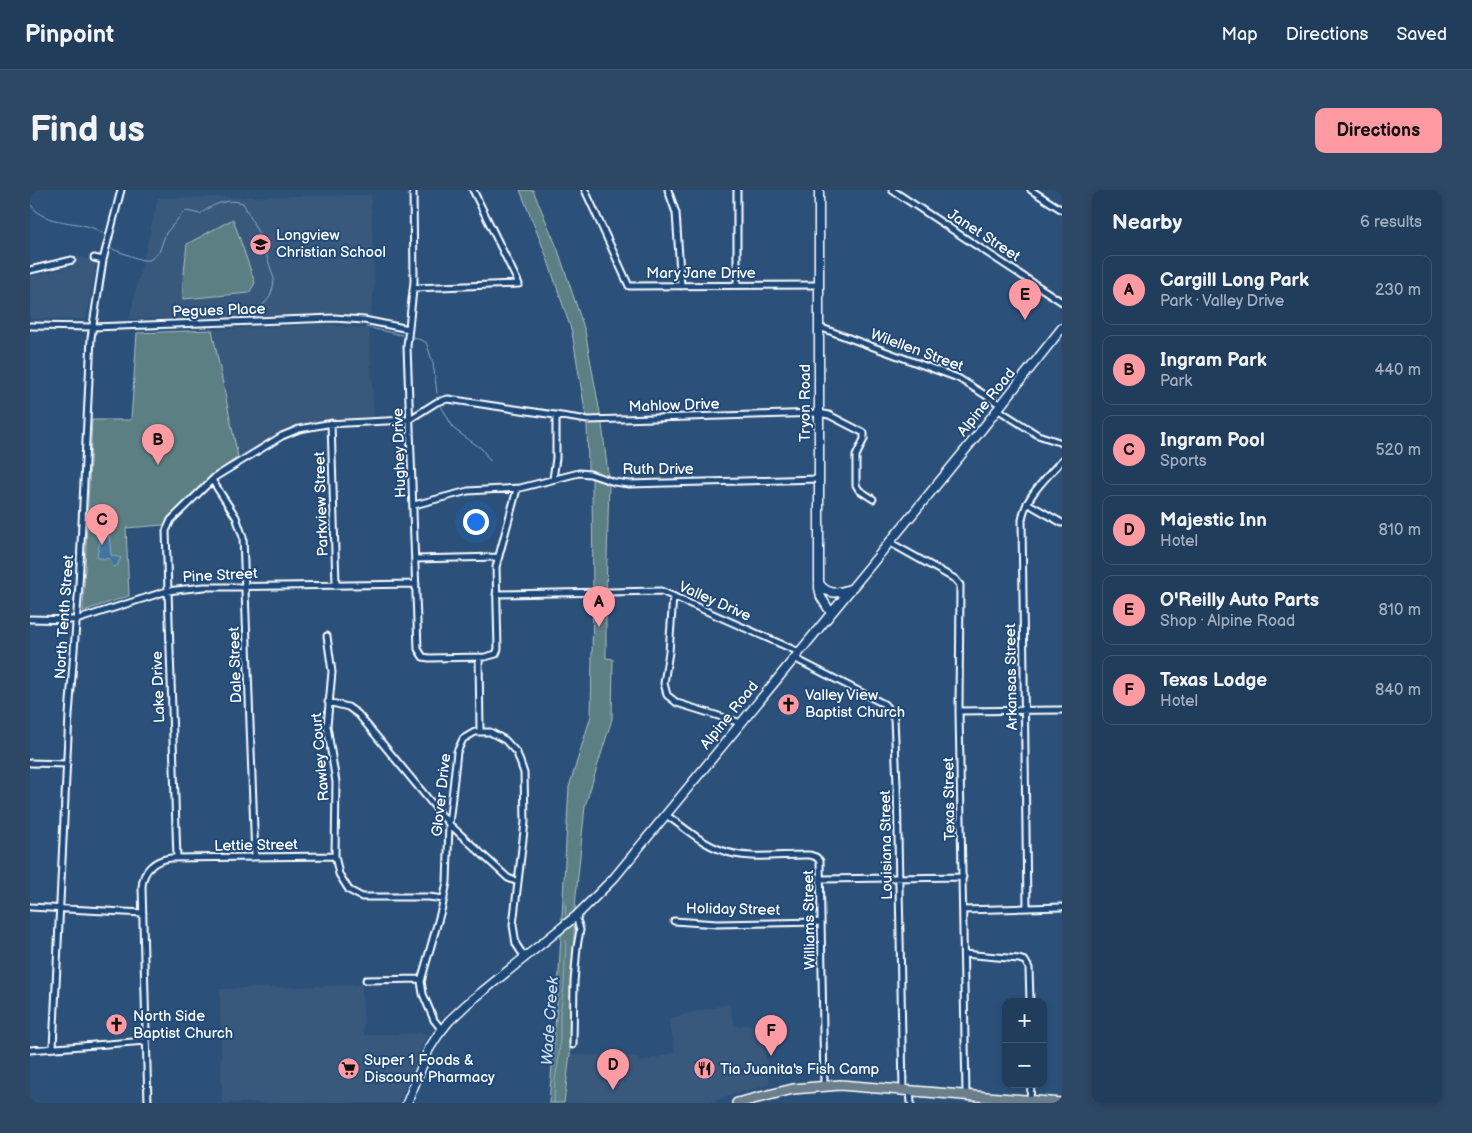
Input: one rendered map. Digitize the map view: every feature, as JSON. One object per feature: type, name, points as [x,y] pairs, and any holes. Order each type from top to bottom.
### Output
[{"type":"main road","name":"Tryon Road","points":[[818,190],[819,583],[821,597],[831,613]]},
{"type":"main road","name":"Alpine Road","points":[[407,1103],[425,1059],[442,1030],[463,1008],[576,916],[614,878],[1062,328]]},
{"type":"main road","points":[[819,583],[830,593],[842,592],[852,588]]},
{"type":"main road","points":[[737,1103],[786,1091],[824,1086],[858,1086],[1062,1103]]},
{"type":"street","name":"North Tenth Street","points":[[52,1048],[91,338],[103,260],[121,190]]},
{"type":"street","name":"Hughey Drive","points":[[413,190],[414,288],[407,346],[418,649],[421,656],[429,658],[479,658]]},
{"type":"street","points":[[414,288],[519,284],[473,190]]},
{"type":"street","name":"Mary Jane Drive","points":[[585,190],[629,286],[819,285]]},
{"type":"street","points":[[668,190],[676,213],[681,286]]},
{"type":"street","points":[[737,190],[737,285]]},
{"type":"street","name":"Janet Street","points":[[892,190],[1062,302]]},
{"type":"street","points":[[1031,190],[1062,210]]},
{"type":"street","points":[[94,258],[103,260]]},
{"type":"street","points":[[30,270],[72,260]]},
{"type":"street","name":"Pegues Place","points":[[30,326],[93,327],[334,318],[364,320],[409,329]]},
{"type":"street","name":"Wilellen Street","points":[[819,327],[958,378],[1036,433],[1062,443]]},
{"type":"street","name":"Mahlow Drive","points":[[410,419],[437,402],[448,399],[598,420],[819,413],[829,415],[864,432],[864,439],[856,456],[856,485],[859,490],[873,499]]},
{"type":"street","points":[[552,479],[556,458],[556,415]]},
{"type":"street","name":"Lake Drive","points":[[177,858],[165,538],[167,526],[173,517],[212,480],[282,436],[306,428],[331,423],[394,422],[410,419]]},
{"type":"street","name":"Parkview Street","points":[[331,423],[336,584]]},
{"type":"street","name":"Arkansas Street","points":[[1027,908],[1022,525],[1027,503],[1062,460]]},
{"type":"street","name":"Ruth Drive","points":[[414,505],[474,489],[517,488],[579,473],[629,484],[819,479]]},
{"type":"street","name":"Dale Street","points":[[212,480],[235,514],[243,540],[255,857]]},
{"type":"street","points":[[517,488],[498,557],[496,575],[497,652],[492,656],[479,658],[480,731],[494,733],[505,740],[517,753],[524,769],[526,816],[513,928],[517,946],[525,958]]},
{"type":"street","points":[[1027,503],[1062,522]]},
{"type":"street","name":"Texas Street","points":[[889,542],[955,579],[959,584],[959,711],[966,1095]]},
{"type":"street","points":[[415,559],[498,557]]},
{"type":"street","name":"Pine Street","points":[[30,619],[76,620],[167,592],[204,587],[416,584]]},
{"type":"street","name":"Valley Drive","points":[[496,594],[655,591],[673,596],[797,655]]},
{"type":"street","points":[[673,596],[670,643],[664,683],[667,695],[677,703],[741,723]]},
{"type":"street","name":"Rawley Court","points":[[327,636],[332,672],[327,729],[336,786],[334,856],[343,882],[349,890],[360,896],[372,898],[429,897],[444,899]]},
{"type":"street","name":"Louisiana Street","points":[[797,655],[881,702],[891,712],[895,726],[906,1090],[911,1103]]},
{"type":"street","points":[[328,702],[345,706],[358,714],[449,824],[508,878],[518,882]]},
{"type":"street","points":[[959,711],[1062,710]]},
{"type":"street","name":"Glover Drive","points":[[442,1030],[434,1020],[423,994],[422,978],[444,899],[448,876],[449,824],[458,749],[466,736],[480,731]]},
{"type":"street","points":[[30,763],[67,764]]},
{"type":"street","name":"Williams Street","points":[[666,814],[702,840],[728,852],[751,856],[815,856],[821,863],[824,1086]]},
{"type":"street","name":"Lettie Street","points":[[177,858],[334,856]]},
{"type":"street","points":[[148,1103],[142,884],[147,871],[160,861],[177,858]]},
{"type":"street","points":[[821,879],[963,877]]},
{"type":"street","points":[[30,907],[143,913]]},
{"type":"street","points":[[963,910],[1062,907]]},
{"type":"street","points":[[572,1045],[576,947],[580,930],[576,916]]},
{"type":"street","name":"Holiday Street","points":[[674,921],[717,924],[821,922]]},
{"type":"street","points":[[964,954],[1025,961],[1029,968],[1030,998]]},
{"type":"street","points":[[366,980],[422,978]]},
{"type":"street","points":[[30,1050],[146,1041]]},
{"type":"street","points":[[1030,1100],[1031,1088]]},
{"type":"shaded area","name":"Longview Christian School","points":[[371,195],[374,290],[370,318],[335,314],[129,319],[158,198]]},
{"type":"shaded area","points":[[75,256],[97,261],[86,319],[30,319],[30,277],[72,267]]},
{"type":"shaded area","points":[[322,324],[369,329],[374,417],[316,421],[293,426],[238,457],[212,330]]},
{"type":"shaded area","points":[[101,536],[109,536],[111,555],[121,558],[117,566],[113,567],[110,559],[98,558]]},
{"type":"shaded area","points":[[362,985],[364,1035],[428,1033],[398,1103],[222,1103],[220,989]]},
{"type":"shaded area","points":[[729,1004],[735,1026],[761,1024],[770,1084],[706,1103],[564,1103],[570,1054],[638,1057],[638,1063],[675,1052],[669,1018]]},
{"type":"green space","points":[[520,190],[533,190],[558,250],[585,331],[602,424],[609,483],[606,658],[613,659],[612,719],[585,806],[575,906],[570,1054],[564,1103],[549,1103],[558,990],[569,787],[591,716],[592,479],[588,469],[587,423],[572,332],[546,255]]},
{"type":"green space","points":[[233,219],[255,283],[249,293],[183,299],[187,244]]},
{"type":"green space","points":[[212,330],[238,457],[198,488],[164,525],[126,528],[129,596],[83,611],[92,420],[131,420],[137,333]]},
{"type":"waterway","points":[[112,249],[142,260],[150,260],[159,252],[166,233],[182,214],[187,211],[200,214],[210,207],[231,201],[243,203],[261,238],[274,279],[270,297],[262,306],[250,312],[249,316]]},
{"type":"waterway","points":[[30,203],[36,211],[53,220],[84,225],[102,233]]},
{"type":"waterway","points":[[366,327],[402,335]]},
{"type":"waterway","points":[[413,337],[426,342],[433,363],[437,393]]},
{"type":"waterway","points":[[440,404],[454,429],[482,449],[490,461]]},
{"type":"waterway","name":"Wade Creek","points":[[565,901],[566,916]]},
{"type":"waterway","name":"Wade Creek","points":[[554,1103],[560,1042],[560,1014],[564,987],[566,940]]},
{"type":"place","name":"Longview Christian School","points":[[260,244]]},
{"type":"place","name":"O'Reilly Auto Parts","points":[[1025,320]]},
{"type":"place","name":"Ingram Park","points":[[158,465]]},
{"type":"place","name":"Ingram Pool","points":[[102,545]]},
{"type":"place","name":"Cargill Long Park","points":[[599,627]]},
{"type":"place","name":"Valley View Baptist Church","points":[[789,704]]},
{"type":"place","name":"North Side Baptist Church","points":[[117,1025]]},
{"type":"place","name":"Texas Lodge","points":[[771,1056]]},
{"type":"place","name":"Super 1 Foods & Discount Pharmacy","points":[[348,1069]]},
{"type":"place","name":"Tia Juanita's Fish Camp","points":[[704,1069]]},
{"type":"place","name":"Majestic Inn","points":[[613,1090]]}]
